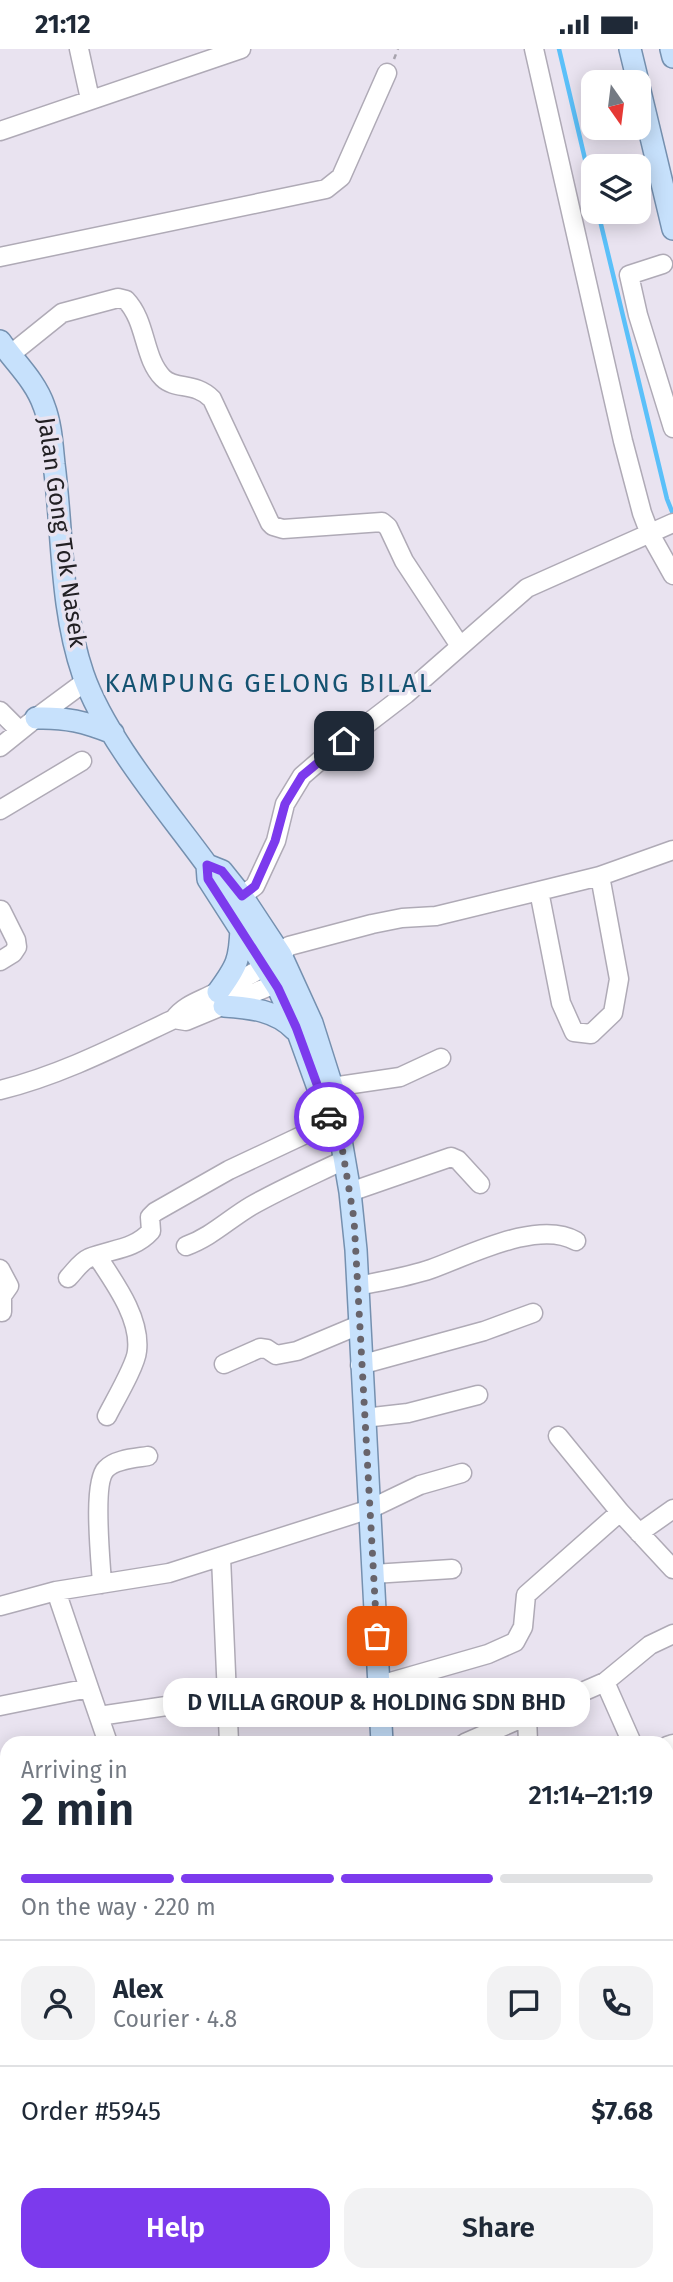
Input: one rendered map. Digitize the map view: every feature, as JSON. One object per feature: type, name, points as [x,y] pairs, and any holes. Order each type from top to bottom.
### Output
[{"type":"main road","points":[[629,49],[634,70]]},
{"type":"main road","points":[[671,49],[673,57]]},
{"type":"main road","points":[[651,138],[673,229]]},
{"type":"main road","name":"Jalan Gong Tok Nasek","points":[[3,345],[37,389],[48,420],[59,498],[66,594],[86,681],[113,733],[207,865],[208,879],[241,927],[273,960]]},
{"type":"main road","points":[[28,724],[61,717],[83,721],[113,733]]},
{"type":"main road","name":"Jalan Gong Tok Nasek","points":[[207,865],[222,871],[242,896],[284,980],[312,1023],[341,1119],[335,1128]]},
{"type":"main road","points":[[241,927],[240,956],[221,999],[272,1014],[289,1024],[299,1035]]},
{"type":"main road","name":"Jalan Gong Tok Nasek","points":[[284,980],[299,1035],[335,1128],[349,1187],[382,1736]]},
{"type":"street","points":[[79,49],[90,99]]},
{"type":"street","points":[[0,131],[241,49]]},
{"type":"street","points":[[534,49],[623,441],[642,513],[663,529],[673,575]]},
{"type":"street","points":[[0,257],[326,190],[341,177],[387,73]]},
{"type":"street","points":[[663,264],[629,275],[638,316],[673,428]]},
{"type":"street","points":[[3,345],[62,313],[118,298],[126,300],[139,317],[160,376],[173,384],[195,387],[212,399],[270,523],[283,529],[382,522],[388,527],[404,561],[460,646]]},
{"type":"street","points":[[242,896],[255,886],[275,841],[285,804],[302,776],[405,694],[527,587],[663,529]]},
{"type":"street","points":[[0,747],[86,681]]},
{"type":"street","points":[[0,711],[28,724]]},
{"type":"street","points":[[0,810],[82,761]]},
{"type":"street","points":[[221,999],[289,946],[372,923],[436,916],[600,876],[673,850]]},
{"type":"street","points":[[539,891],[561,1003],[574,1032],[591,1034],[613,1013],[619,979],[600,876]]},
{"type":"street","points":[[0,909],[17,947],[0,961]]},
{"type":"street","points":[[0,1090],[62,1070],[174,1019],[181,1009],[284,980]]},
{"type":"street","points":[[332,1087],[400,1077],[440,1058]]},
{"type":"street","points":[[68,1278],[82,1262],[130,1247],[140,1241],[151,1231],[152,1215],[165,1205],[229,1170],[335,1128]]},
{"type":"street","points":[[349,1187],[451,1157],[458,1160],[480,1184]]},
{"type":"street","points":[[186,1246],[205,1238],[280,1190],[344,1160]]},
{"type":"street","points":[[357,1286],[432,1269],[508,1241],[546,1235],[567,1236],[576,1241]]},
{"type":"street","points":[[97,1256],[124,1299],[131,1315],[137,1347],[136,1358],[107,1416]]},
{"type":"street","points":[[0,1269],[9,1288],[2,1296],[2,1312]]},
{"type":"street","points":[[360,1365],[484,1331],[533,1313]]},
{"type":"street","points":[[224,1364],[260,1348],[276,1355],[296,1351],[359,1325]]},
{"type":"street","points":[[364,1418],[408,1413],[478,1395]]},
{"type":"street","points":[[558,1436],[620,1512],[673,1569]]},
{"type":"street","points":[[102,1584],[98,1510],[103,1474],[118,1462],[148,1456]]},
{"type":"street","points":[[0,1606],[56,1591],[169,1573],[370,1509],[421,1485],[463,1473]]},
{"type":"street","points":[[639,1532],[673,1509]]},
{"type":"street","points":[[380,1685],[488,1654],[515,1642],[523,1627],[526,1595],[620,1512]]},
{"type":"street","points":[[221,1557],[229,1736]]},
{"type":"street","points":[[373,1574],[452,1569]]},
{"type":"street","points":[[56,1591],[106,1736]]},
{"type":"street","points":[[481,1736],[606,1682],[650,1645],[673,1634]]},
{"type":"street","points":[[606,1682],[629,1736]]},
{"type":"street","points":[[0,1706],[89,1688]]},
{"type":"street","points":[[99,1716],[227,1697]]},
{"type":"street","points":[[527,1716],[528,1736]]},
{"type":"waterway","points":[[559,49],[584,154]]},
{"type":"waterway","points":[[601,224],[667,499],[673,514]]},
{"type":"way so far","points":[[329,1117],[340,1135],[354,1219],[377,1636]]},
{"type":"place","name":"D VILLA GROUP & HOLDING SDN BHD","points":[[377,1636]]},
{"type":"district","name":"KAMPUNG GELONG BILAL","points":[[269,683]]},
{"type":"route","points":[[329,1117],[296,1027],[278,988],[208,879],[207,865],[222,871],[242,896],[255,886],[275,841],[285,804],[293,790],[302,776],[344,741]]}]
